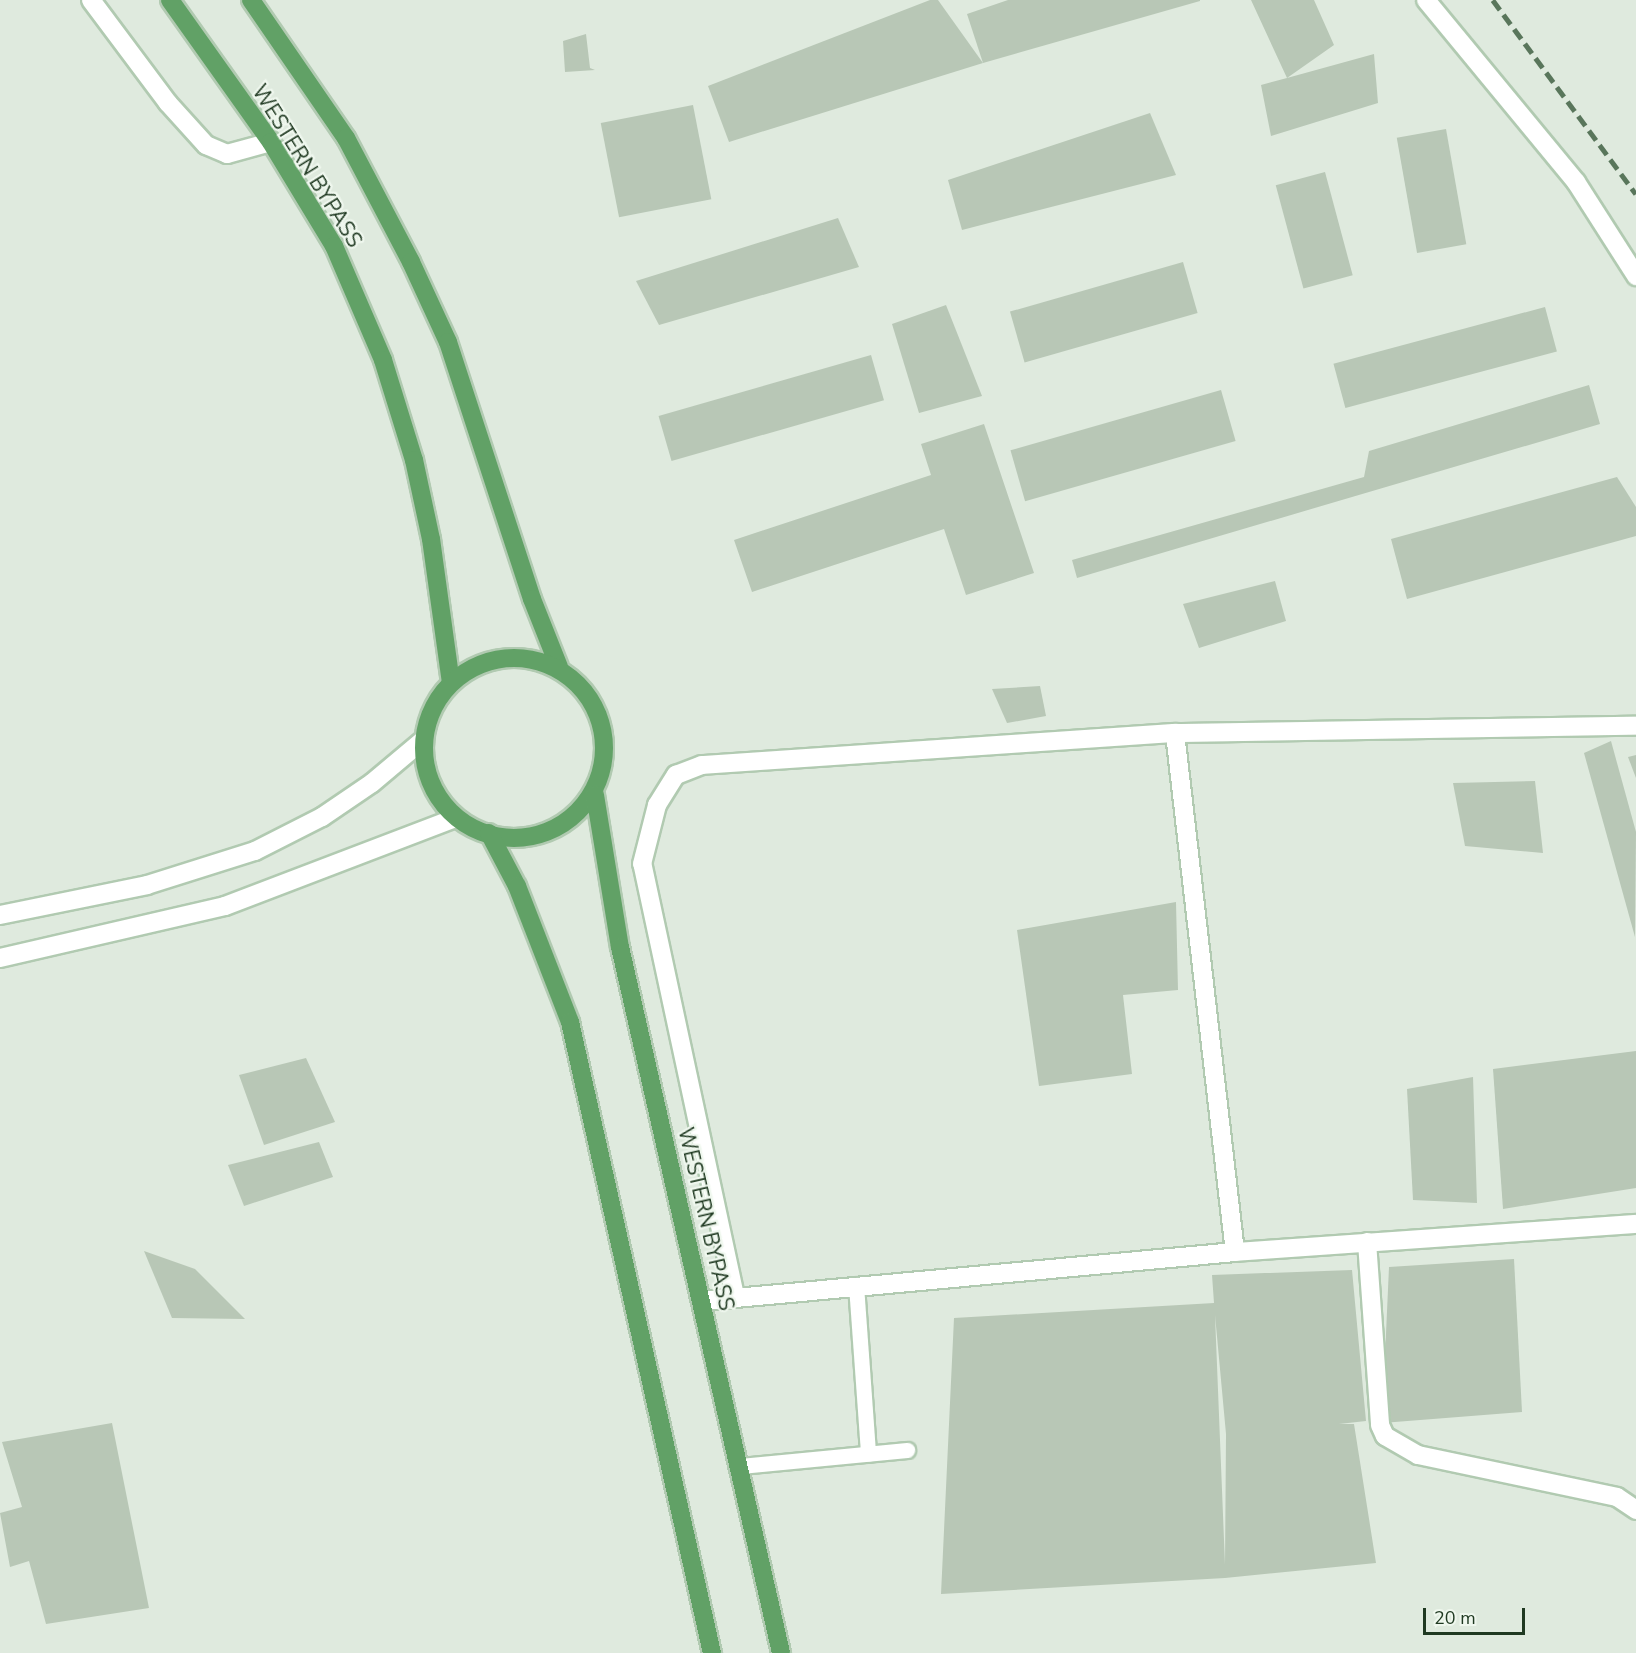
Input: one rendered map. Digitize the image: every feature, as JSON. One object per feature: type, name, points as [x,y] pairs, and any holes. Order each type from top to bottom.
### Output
[{"type":"main road","name":"WESTERN BYPASS","points":[[170,0],[271,142],[334,246],[383,360],[414,460],[431,539],[451,683]]},
{"type":"main road","name":"WESTERN BYPASS","points":[[251,0],[346,138],[411,262],[448,342],[532,599],[559,667]]},
{"type":"main road","points":[[522,658],[559,667],[590,698],[602,724],[605,754],[595,795],[561,826],[534,837],[505,838],[456,818],[439,800],[428,777],[422,741],[431,711],[451,683],[472,668],[496,660],[522,658]]},
{"type":"main road","name":"WESTERN BYPASS","points":[[595,795],[620,947],[703,1300],[781,1653]]},
{"type":"main road","points":[[489,833],[517,886],[570,1022],[712,1653]]},
{"type":"street","points":[[91,0],[168,103],[206,145],[227,154],[271,142]]},
{"type":"street","points":[[1426,0],[1576,182],[1636,276]]},
{"type":"street","points":[[735,1296],[642,864],[657,805],[676,775],[702,765],[1175,733],[1636,726]]},
{"type":"street","points":[[1175,733],[1235,1252]]},
{"type":"street","points":[[0,915],[147,885],[255,851],[322,817],[364,789],[422,741]]},
{"type":"street","points":[[0,958],[225,906],[456,818]]},
{"type":"street","points":[[703,1300],[1235,1252],[1636,1224]]},
{"type":"street","points":[[1367,1242],[1380,1425],[1385,1436],[1418,1455],[1617,1497],[1636,1510]]},
{"type":"lane","points":[[856,1285],[868,1454]]},
{"type":"lane","points":[[740,1466],[907,1450]]},
{"type":"building","points":[[930,0],[938,0],[983,63],[729,142],[708,86]]},
{"type":"building","points":[[1008,0],[1200,1],[983,63],[967,14]]},
{"type":"building","points":[[1251,0],[1314,0],[1334,45],[1287,78]]},
{"type":"building","points":[[586,34],[590,68],[595,70],[565,72],[563,41]]},
{"type":"building","points":[[1374,54],[1378,103],[1271,136],[1261,85]]},
{"type":"building","points":[[693,105],[711,199],[619,217],[601,123]]},
{"type":"building","points":[[1150,113],[1176,175],[962,230],[948,180]]},
{"type":"building","points":[[1446,129],[1466,244],[1417,253],[1397,138]]},
{"type":"building","points":[[1325,172],[1353,275],[1303,289],[1276,185]]},
{"type":"building","points":[[838,218],[859,267],[659,325],[636,281]]},
{"type":"building","points":[[1183,262],[1198,313],[1025,363],[1010,312]]},
{"type":"building","points":[[946,305],[982,396],[919,413],[892,324]]},
{"type":"building","points":[[1545,307],[1557,351],[1345,408],[1333,364]]},
{"type":"building","points":[[871,355],[884,400],[672,461],[659,416]]},
{"type":"building","points":[[1589,385],[1600,424],[1077,578],[1072,560],[1364,477],[1369,451]]},
{"type":"building","points":[[1221,390],[1236,441],[1025,501],[1010,450]]},
{"type":"building","points":[[984,424],[1034,573],[966,595],[944,529],[752,592],[734,540],[931,475],[921,444]]},
{"type":"building","points":[[1617,477],[1636,507],[1636,536],[1407,599],[1391,539]]},
{"type":"building","points":[[1275,581],[1286,621],[1199,648],[1183,604]]},
{"type":"building","points":[[1040,686],[1046,716],[1007,723],[992,689]]},
{"type":"building","points":[[1611,741],[1636,832],[1635,937],[1584,753]]},
{"type":"building","points":[[1636,755],[1636,778],[1628,757]]},
{"type":"building","points":[[1535,781],[1543,853],[1465,846],[1453,783]]},
{"type":"building","points":[[1176,902],[1178,990],[1123,995],[1132,1074],[1039,1086],[1017,930]]},
{"type":"building","points":[[1636,1051],[1636,1188],[1503,1209],[1493,1069]]},
{"type":"building","points":[[306,1058],[335,1122],[264,1145],[239,1075]]},
{"type":"building","points":[[1473,1077],[1477,1203],[1413,1200],[1407,1089]]},
{"type":"building","points":[[319,1142],[333,1177],[244,1206],[228,1165]]},
{"type":"building","points":[[144,1251],[195,1269],[245,1319],[172,1318]]},
{"type":"building","points":[[1514,1259],[1522,1412],[1382,1423],[1389,1267]]},
{"type":"building","points":[[1352,1270],[1366,1421],[1339,1424],[1354,1424],[1376,1563],[1225,1578],[941,1594],[954,1318],[1214,1303],[1212,1275]],"holes":[[[1215,1315],[1226,1434],[1225,1565]]]},
{"type":"building","points":[[112,1423],[149,1608],[46,1624],[29,1561],[10,1567],[0,1513],[22,1507],[2,1442]]},
{"type":"railway","points":[[1493,0],[1636,194]]}]
